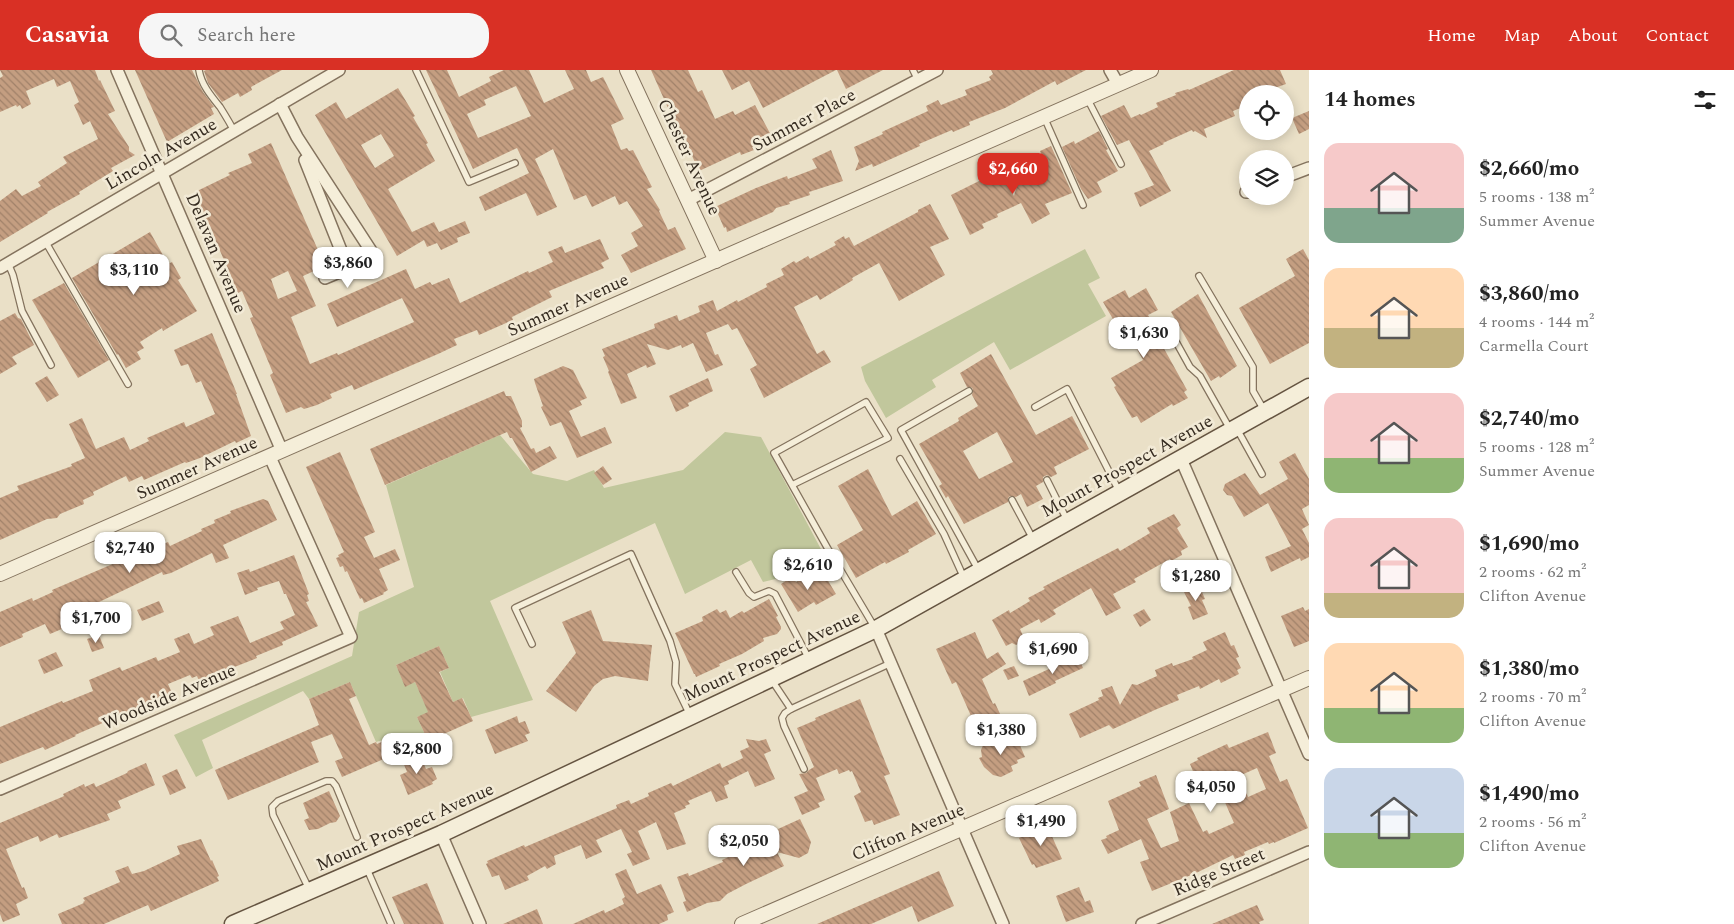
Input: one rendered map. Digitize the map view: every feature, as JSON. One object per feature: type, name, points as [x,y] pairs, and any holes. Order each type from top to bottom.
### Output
[{"type":"main road","name":"Mount Prospect Avenue","points":[[233,924],[441,834],[876,629],[1309,387]]},
{"type":"street","name":"Delavan Avenue","points":[[117,70],[162,173],[351,637]]},
{"type":"street","name":"Lincoln Avenue","points":[[4,265],[339,70]]},
{"type":"street","name":"Chester Avenue","points":[[627,70],[716,260]]},
{"type":"street","name":"Summer Place","points":[[688,200],[915,75],[937,70]]},
{"type":"street","points":[[1110,70],[1118,84]]},
{"type":"street","name":"Summer Avenue","points":[[0,574],[1151,70]]},
{"type":"street","points":[[280,104],[297,137],[374,257],[325,278]]},
{"type":"street","points":[[297,137],[348,268]]},
{"type":"street","points":[[1294,174],[1309,168]]},
{"type":"street","points":[[1181,459],[1309,754]]},
{"type":"street","points":[[876,629],[1003,924]]},
{"type":"street","name":"Woodside Avenue","points":[[0,789],[351,637]]},
{"type":"street","name":"Clifton Avenue","points":[[742,924],[1309,678]]},
{"type":"street","points":[[441,834],[480,924]]},
{"type":"street","name":"Ridge Street","points":[[1142,924],[1309,852]]},
{"type":"lane","points":[[199,70],[200,77],[234,131]]},
{"type":"lane","points":[[416,70],[469,182],[514,163]]},
{"type":"lane","points":[[1088,98],[1121,164]]},
{"type":"lane","points":[[1044,117],[1083,205]]},
{"type":"lane","points":[[45,241],[128,384]]},
{"type":"lane","points":[[4,265],[13,274],[22,311],[51,364]]},
{"type":"lane","points":[[1198,276],[1253,367],[1253,391],[1265,411]]},
{"type":"lane","points":[[1175,340],[1190,367],[1200,376],[1262,474]]},
{"type":"lane","points":[[1035,407],[1067,390],[1120,493]]},
{"type":"lane","points":[[970,391],[901,430],[980,572]]},
{"type":"lane","points":[[792,485],[888,438],[866,402],[774,453],[792,485],[828,549],[876,629]]},
{"type":"lane","points":[[900,459],[944,534],[965,580]]},
{"type":"lane","points":[[1047,480],[1068,522]]},
{"type":"lane","points":[[1012,500],[1034,541]]},
{"type":"lane","points":[[532,644],[515,608],[630,554],[670,641],[676,662],[675,684],[691,717]]},
{"type":"lane","points":[[736,572],[749,593],[754,597],[769,591],[775,594],[810,661]]},
{"type":"lane","points":[[804,770],[784,726],[782,718],[785,713],[891,663]]},
{"type":"lane","points":[[771,679],[791,709]]},
{"type":"lane","points":[[310,891],[273,815],[272,807],[278,801],[326,781],[332,781],[336,786],[357,837]]},
{"type":"lane","points":[[366,867],[391,924]]},
{"type":"green space","points":[[1085,249],[1100,278],[1088,284],[1106,316],[1010,370],[994,342],[932,380],[936,387],[886,418],[865,381],[861,367]]},
{"type":"green space","points":[[725,432],[761,437],[830,566],[763,582],[751,560],[685,594],[655,523],[490,601],[533,700],[471,717],[463,698],[453,702],[440,672],[449,668],[439,646],[396,665],[405,686],[415,682],[429,713],[417,717],[428,741],[400,752],[393,737],[376,742],[350,682],[309,699],[303,691],[202,740],[213,768],[196,777],[174,735],[352,656],[359,612],[414,587],[386,485],[500,435],[533,474],[567,481],[594,470],[604,488],[683,470]]},
{"type":"building","points":[[0,70],[95,70],[115,111],[108,114],[129,147],[129,151],[135,155],[111,168],[113,171],[79,192],[80,194],[47,212],[0,242],[0,201],[16,189],[22,196],[41,186],[38,182],[67,163],[63,157],[98,139],[90,121],[83,125],[74,105],[79,102],[70,81],[57,87],[54,79],[26,91],[31,104],[22,109],[20,105],[17,107],[16,105],[0,112],[0,78],[3,76]]},
{"type":"building","points":[[135,70],[192,70],[203,92],[214,107],[211,108],[214,114],[167,142]]},
{"type":"building","points":[[282,70],[251,87],[252,90],[240,97],[238,93],[222,102],[208,83],[204,71]]},
{"type":"building","points":[[426,70],[447,70],[459,97],[491,81],[489,77],[504,70],[529,70],[544,103],[574,89],[565,70],[586,70],[591,82],[603,77],[624,119],[611,125],[621,150],[627,148],[629,151],[633,150],[652,187],[647,189],[660,210],[668,230],[675,227],[686,249],[631,273],[621,255],[638,246],[631,233],[643,226],[627,201],[619,205],[615,196],[592,207],[586,195],[574,200],[553,149],[535,159],[557,207],[537,216],[526,193],[485,211],[479,197],[529,173],[517,148],[473,169]],"holes":[[[516,86],[531,116],[478,138],[467,114],[486,105],[484,100]]]},
{"type":"building","points":[[651,70],[688,70],[698,92],[702,90],[715,119],[733,111],[735,115],[755,105],[772,137],[752,147],[754,150],[741,155],[740,152],[699,171],[682,134],[680,135]]},
{"type":"building","points":[[722,70],[836,70],[763,108],[749,81],[732,90]]},
{"type":"building","points":[[837,70],[883,70],[846,89]]},
{"type":"building","points":[[991,70],[1086,70],[1057,85],[1055,81],[1005,108],[969,122],[970,125],[953,132],[952,130],[919,144],[920,146],[873,167],[872,164],[855,171],[859,161],[854,147],[928,111],[926,106],[938,100],[941,105],[967,95],[965,90],[991,80],[989,77],[993,74]]},
{"type":"building","points":[[1234,70],[1280,70],[1286,84],[1239,85],[1239,109],[1233,111],[1235,116],[1204,129],[1207,138],[1192,130],[1149,151],[1171,191],[1140,207],[1134,193],[1154,185],[1129,140],[1117,145],[1101,116],[1124,105],[1131,118],[1158,107],[1156,103],[1176,95],[1175,93],[1189,90]]},
{"type":"building","points":[[398,88],[415,116],[413,117],[428,143],[426,144],[435,161],[388,189],[412,232],[434,222],[439,232],[465,221],[470,233],[457,238],[458,242],[441,250],[437,243],[427,247],[424,240],[397,256],[315,115],[336,102],[346,119]],"holes":[[[381,134],[394,156],[375,168],[361,145]]]},
{"type":"building","points":[[1309,111],[1309,129],[1299,134],[1294,123],[1294,117]]},
{"type":"building","points":[[1099,131],[1108,149],[1106,150],[1118,171],[1097,182],[1102,192],[1088,199],[1081,189],[1062,147],[1074,141],[1075,144]]},
{"type":"building","points":[[271,143],[325,266],[303,276],[316,306],[291,317],[310,364],[337,353],[338,355],[414,322],[402,298],[337,327],[327,304],[406,269],[415,289],[430,282],[432,285],[449,278],[460,303],[528,271],[529,273],[553,262],[548,252],[562,246],[565,253],[600,239],[609,259],[601,263],[604,268],[549,291],[552,297],[512,317],[513,320],[479,335],[477,330],[454,339],[457,345],[438,354],[354,390],[352,385],[330,394],[332,398],[317,405],[304,409],[301,407],[286,413],[270,375],[273,373],[250,318],[253,317],[242,291],[238,293],[195,192],[230,175],[228,173],[252,163],[248,154]],"holes":[[[288,271],[297,291],[278,299],[271,279]]]},
{"type":"building","points":[[1051,146],[1072,193],[1045,204],[1050,214],[1032,224],[1021,203],[997,214],[998,217],[982,224],[984,228],[970,235],[951,195],[981,180],[983,184],[992,182],[1002,175],[1014,196],[1019,179],[1044,167],[1040,151]]},
{"type":"building","points":[[831,150],[843,181],[809,192],[810,195],[789,202],[790,204],[776,208],[773,212],[727,232],[715,207],[787,176],[788,179],[817,168],[812,159]]},
{"type":"building","points":[[930,204],[949,239],[930,247],[945,275],[899,301],[879,263],[852,278],[853,280],[820,300],[817,295],[794,307],[817,354],[824,350],[831,362],[764,398],[750,369],[757,365],[737,328],[732,330],[728,324],[706,333],[715,355],[718,354],[723,365],[706,372],[693,343],[682,348],[681,345],[668,350],[647,344],[656,364],[647,368],[646,365],[627,374],[637,398],[621,404],[608,372],[602,349],[655,328],[654,324],[677,315],[679,321],[700,312],[698,306],[713,300],[717,311],[737,300],[738,302],[767,287],[766,284],[784,275],[781,269],[794,261],[796,263],[808,256],[810,259],[836,245],[834,242],[844,236],[845,239],[849,237],[854,246]]},
{"type":"building","points":[[150,232],[168,264],[172,262],[181,278],[178,280],[197,311],[163,331],[162,328],[140,342],[144,348],[137,352],[141,359],[126,368],[72,278]]},
{"type":"building","points":[[1303,249],[1309,260],[1309,343],[1270,364],[1239,308],[1295,276],[1286,259]]},
{"type":"building","points":[[64,283],[109,360],[78,378],[32,300]]},
{"type":"building","points":[[1146,288],[1158,310],[1148,315],[1165,344],[1162,345],[1187,390],[1184,392],[1188,398],[1173,406],[1172,404],[1141,423],[1137,416],[1132,418],[1114,387],[1116,386],[1111,378],[1143,360],[1129,335],[1124,338],[1103,302],[1125,290],[1129,298]]},
{"type":"building","points":[[1198,294],[1237,366],[1220,378],[1219,376],[1211,381],[1171,312]]},
{"type":"building","points":[[15,313],[21,319],[34,345],[12,357],[17,364],[0,374],[0,321]]},
{"type":"building","points":[[212,333],[237,394],[251,436],[144,480],[142,476],[129,482],[126,476],[93,492],[94,495],[83,500],[84,504],[60,514],[57,518],[47,519],[0,540],[0,498],[19,490],[17,486],[72,466],[71,464],[85,458],[69,424],[82,418],[96,449],[124,437],[130,450],[149,441],[147,438],[184,422],[186,427],[215,414],[201,381],[196,383],[188,364],[181,366],[174,350]]},
{"type":"building","points":[[991,354],[1036,435],[1072,416],[1089,449],[1054,467],[1057,474],[1051,477],[1047,475],[1043,477],[1043,482],[1036,486],[1043,499],[1027,507],[1021,494],[1016,497],[1010,496],[1008,502],[964,524],[948,496],[946,498],[939,486],[942,484],[919,444],[959,421],[958,418],[978,406],[972,395],[973,389],[967,387],[960,373]],"holes":[[[997,432],[1013,462],[979,479],[963,451]]]},
{"type":"building","points":[[563,366],[573,370],[587,398],[580,401],[582,405],[569,411],[581,437],[605,427],[612,443],[577,458],[561,422],[550,426],[541,407],[543,406],[534,379]]},
{"type":"building","points":[[47,376],[59,395],[47,402],[35,383]]},
{"type":"building","points":[[708,378],[713,391],[688,403],[689,406],[676,412],[669,396]]},
{"type":"building","points":[[504,391],[506,396],[511,396],[522,421],[522,427],[520,428],[531,449],[534,448],[536,453],[550,446],[557,458],[531,472],[507,432],[385,485],[370,449]]},
{"type":"building","points":[[340,452],[375,532],[364,537],[374,558],[395,549],[400,560],[379,569],[388,590],[384,594],[364,603],[362,598],[360,599],[347,571],[345,572],[343,566],[340,567],[336,558],[344,552],[306,467]]},
{"type":"building","points":[[1295,453],[1309,479],[1309,505],[1302,509],[1309,525],[1302,529],[1309,543],[1309,557],[1301,561],[1300,558],[1271,572],[1265,557],[1291,546],[1268,503],[1244,517],[1232,496],[1227,495],[1223,490],[1225,484],[1245,473],[1260,495],[1288,479],[1279,462]]},
{"type":"building","points":[[603,466],[612,479],[603,485],[594,473]]},
{"type":"building","points":[[868,469],[892,516],[917,501],[936,534],[908,550],[909,552],[886,564],[885,562],[856,578],[837,545],[863,530],[838,486]]},
{"type":"building","points":[[263,499],[268,501],[277,520],[223,545],[229,558],[216,563],[212,553],[171,573],[163,575],[162,572],[99,602],[101,605],[81,614],[82,618],[63,626],[64,628],[50,634],[45,624],[22,634],[23,637],[0,647],[0,612],[32,598],[33,601],[53,592],[52,590],[122,560],[121,558],[137,551],[139,554],[168,542],[170,546],[202,531],[201,529],[215,523],[214,520],[231,513],[230,511]]},
{"type":"building","points":[[1174,514],[1181,525],[1177,528],[1188,547],[1181,551],[1182,555],[1171,561],[1170,559],[1134,579],[1136,582],[1113,594],[1121,608],[1106,616],[1091,588],[1053,610],[1056,614],[1041,623],[1039,619],[1020,629],[1025,640],[1016,645],[1012,643],[1006,646],[992,620],[1009,610],[1010,613],[1030,601],[1028,598],[1045,589],[1043,587],[1118,548],[1120,551],[1150,533],[1147,528]]},
{"type":"building","points":[[294,555],[309,594],[307,595],[309,601],[306,602],[318,626],[282,642],[283,645],[256,656],[257,658],[199,681],[197,676],[192,678],[190,675],[168,684],[172,693],[45,750],[43,747],[0,764],[0,727],[62,701],[63,703],[93,691],[89,680],[120,667],[122,671],[156,657],[158,661],[180,652],[174,639],[189,633],[194,644],[214,635],[210,627],[238,616],[250,643],[284,629],[280,622],[295,615],[279,581],[257,588],[258,590],[245,595],[237,573],[249,569],[250,572]]},
{"type":"building","points":[[824,574],[836,594],[816,605],[814,602],[798,612],[781,584],[792,577],[796,582],[809,577],[812,582]]},
{"type":"building","points":[[1198,583],[1205,599],[1202,600],[1208,614],[1193,620],[1188,607],[1191,606],[1183,590]]},
{"type":"building","points":[[769,599],[778,616],[776,617],[781,627],[777,634],[763,638],[764,641],[742,654],[696,677],[675,633],[703,621],[702,617],[717,609],[720,613],[726,610],[730,618],[742,611],[744,613]]},
{"type":"building","points":[[159,601],[164,612],[142,621],[137,610]]},
{"type":"building","points":[[1303,607],[1305,611],[1309,609],[1309,641],[1294,647],[1281,616]]},
{"type":"building","points":[[1144,609],[1151,620],[1140,627],[1133,615]]},
{"type":"building","points":[[591,610],[603,641],[652,645],[648,681],[615,676],[603,679],[594,686],[576,712],[546,691],[576,653],[562,622]]},
{"type":"building","points":[[975,632],[987,659],[998,652],[1006,664],[982,679],[993,704],[995,703],[1001,716],[991,721],[990,718],[975,725],[956,682],[952,684],[936,649]]},
{"type":"building","points":[[1225,632],[1231,646],[1234,645],[1239,657],[1236,658],[1241,668],[1237,670],[1239,674],[1221,683],[1219,679],[1200,689],[1199,686],[1177,695],[1179,700],[1113,729],[1109,725],[1080,738],[1069,714],[1099,700],[1098,698],[1103,696],[1101,690],[1112,686],[1120,705],[1132,684],[1137,685],[1157,676],[1155,670],[1172,663],[1173,666],[1193,659],[1192,657],[1207,650],[1203,642]]},
{"type":"building","points":[[99,635],[104,648],[92,652],[87,639]]},
{"type":"building","points":[[439,646],[449,668],[439,672],[453,702],[462,698],[473,721],[428,741],[417,717],[428,712],[415,682],[405,687],[396,665]]},
{"type":"building","points":[[56,652],[63,666],[44,674],[38,660]]},
{"type":"building","points":[[1077,654],[1083,668],[1029,696],[1023,681]]},
{"type":"building","points":[[1014,666],[1019,676],[1008,680],[1003,670]]},
{"type":"building","points":[[350,682],[356,696],[349,699],[369,745],[376,742],[377,744],[393,737],[400,752],[342,777],[335,761],[343,758],[332,734],[311,742],[319,762],[228,800],[215,770],[319,725],[309,699]]},
{"type":"building","points":[[860,699],[890,774],[884,776],[900,815],[874,825],[872,820],[865,822],[854,796],[861,792],[852,771],[850,772],[849,770],[839,774],[837,769],[816,778],[825,800],[818,803],[820,807],[802,815],[794,797],[808,791],[799,774],[806,773],[814,767],[797,728],[816,720],[815,718]]},
{"type":"building","points":[[517,716],[519,723],[525,721],[530,733],[525,735],[528,741],[495,754],[485,730]]},
{"type":"building","points":[[1268,732],[1276,753],[1269,756],[1280,782],[1287,779],[1308,828],[1274,843],[1269,844],[1268,842],[1244,852],[1245,855],[1235,859],[1233,855],[1152,891],[1140,862],[1149,859],[1141,839],[1108,854],[1101,840],[1119,830],[1108,801],[1141,786],[1139,782],[1156,775],[1169,809],[1147,819],[1161,848],[1179,841],[1170,812],[1189,803],[1203,832],[1207,830],[1209,834],[1234,823],[1217,784],[1201,791],[1190,764],[1198,760],[1197,758],[1227,744],[1229,748]],"holes":[[[1257,768],[1266,789],[1248,797],[1239,776]]]},
{"type":"building","points":[[999,736],[1000,739],[1005,738],[1005,740],[1016,736],[1025,757],[1017,760],[1018,763],[1011,766],[1013,771],[1001,777],[993,775],[984,767],[979,758],[982,757],[981,750],[983,745]]},
{"type":"building","points":[[746,739],[759,741],[766,739],[771,751],[764,754],[775,779],[755,787],[748,771],[728,781],[729,784],[724,786],[728,798],[716,802],[711,791],[688,801],[690,804],[685,806],[686,808],[674,813],[686,844],[667,850],[656,822],[638,831],[650,859],[633,866],[627,854],[632,852],[621,829],[596,840],[602,852],[586,859],[581,845],[554,856],[556,864],[547,869],[545,866],[527,876],[529,880],[505,890],[499,875],[492,877],[486,864],[488,863],[487,861],[617,808],[616,805],[629,800],[631,804],[649,796],[648,793],[671,783],[673,786],[720,763],[722,768],[743,758],[740,751],[749,747]]},
{"type":"building","points":[[420,755],[426,769],[432,767],[437,779],[432,782],[433,784],[408,795],[400,775],[407,772],[403,762]]},
{"type":"building","points":[[146,763],[155,785],[118,801],[121,808],[107,814],[110,820],[59,838],[57,834],[40,842],[38,836],[6,849],[28,898],[16,904],[20,915],[3,922],[0,914],[0,823],[62,797],[64,796],[63,794],[84,784],[85,787],[94,783],[96,787]]},
{"type":"building","points":[[177,769],[186,788],[170,795],[162,776]]},
{"type":"building","points":[[329,791],[340,816],[336,822],[318,829],[309,830],[304,820],[309,818],[303,803]]},
{"type":"building","points":[[800,819],[811,842],[808,853],[799,858],[777,852],[784,866],[727,894],[720,901],[707,903],[687,912],[683,902],[686,901],[677,877],[688,873],[689,876],[723,862],[722,860],[778,834],[778,829]]},
{"type":"building","points":[[1047,825],[1062,859],[1036,868],[1034,864],[1032,865],[1019,838]]},
{"type":"building","points":[[201,839],[219,876],[217,877],[219,881],[151,911],[148,905],[104,924],[62,924],[58,914],[84,903],[83,898],[120,882],[115,871],[128,866],[132,874],[144,871],[180,854],[177,846]]},
{"type":"building","points":[[626,869],[637,894],[661,884],[674,912],[667,915],[668,920],[659,924],[573,924],[604,910],[605,913],[624,904],[622,899],[625,897],[615,874]]},
{"type":"building","points":[[939,871],[954,906],[918,922],[912,906],[871,924],[817,924]]},
{"type":"building","points":[[427,883],[444,924],[404,924],[392,897]]},
{"type":"building","points":[[1079,887],[1085,902],[1090,900],[1094,912],[1066,922],[1056,896]]},
{"type":"building","points":[[1257,905],[1264,920],[1259,922],[1260,924],[1212,924]]},
{"type":"building","points":[[537,909],[543,924],[503,924]]}]
